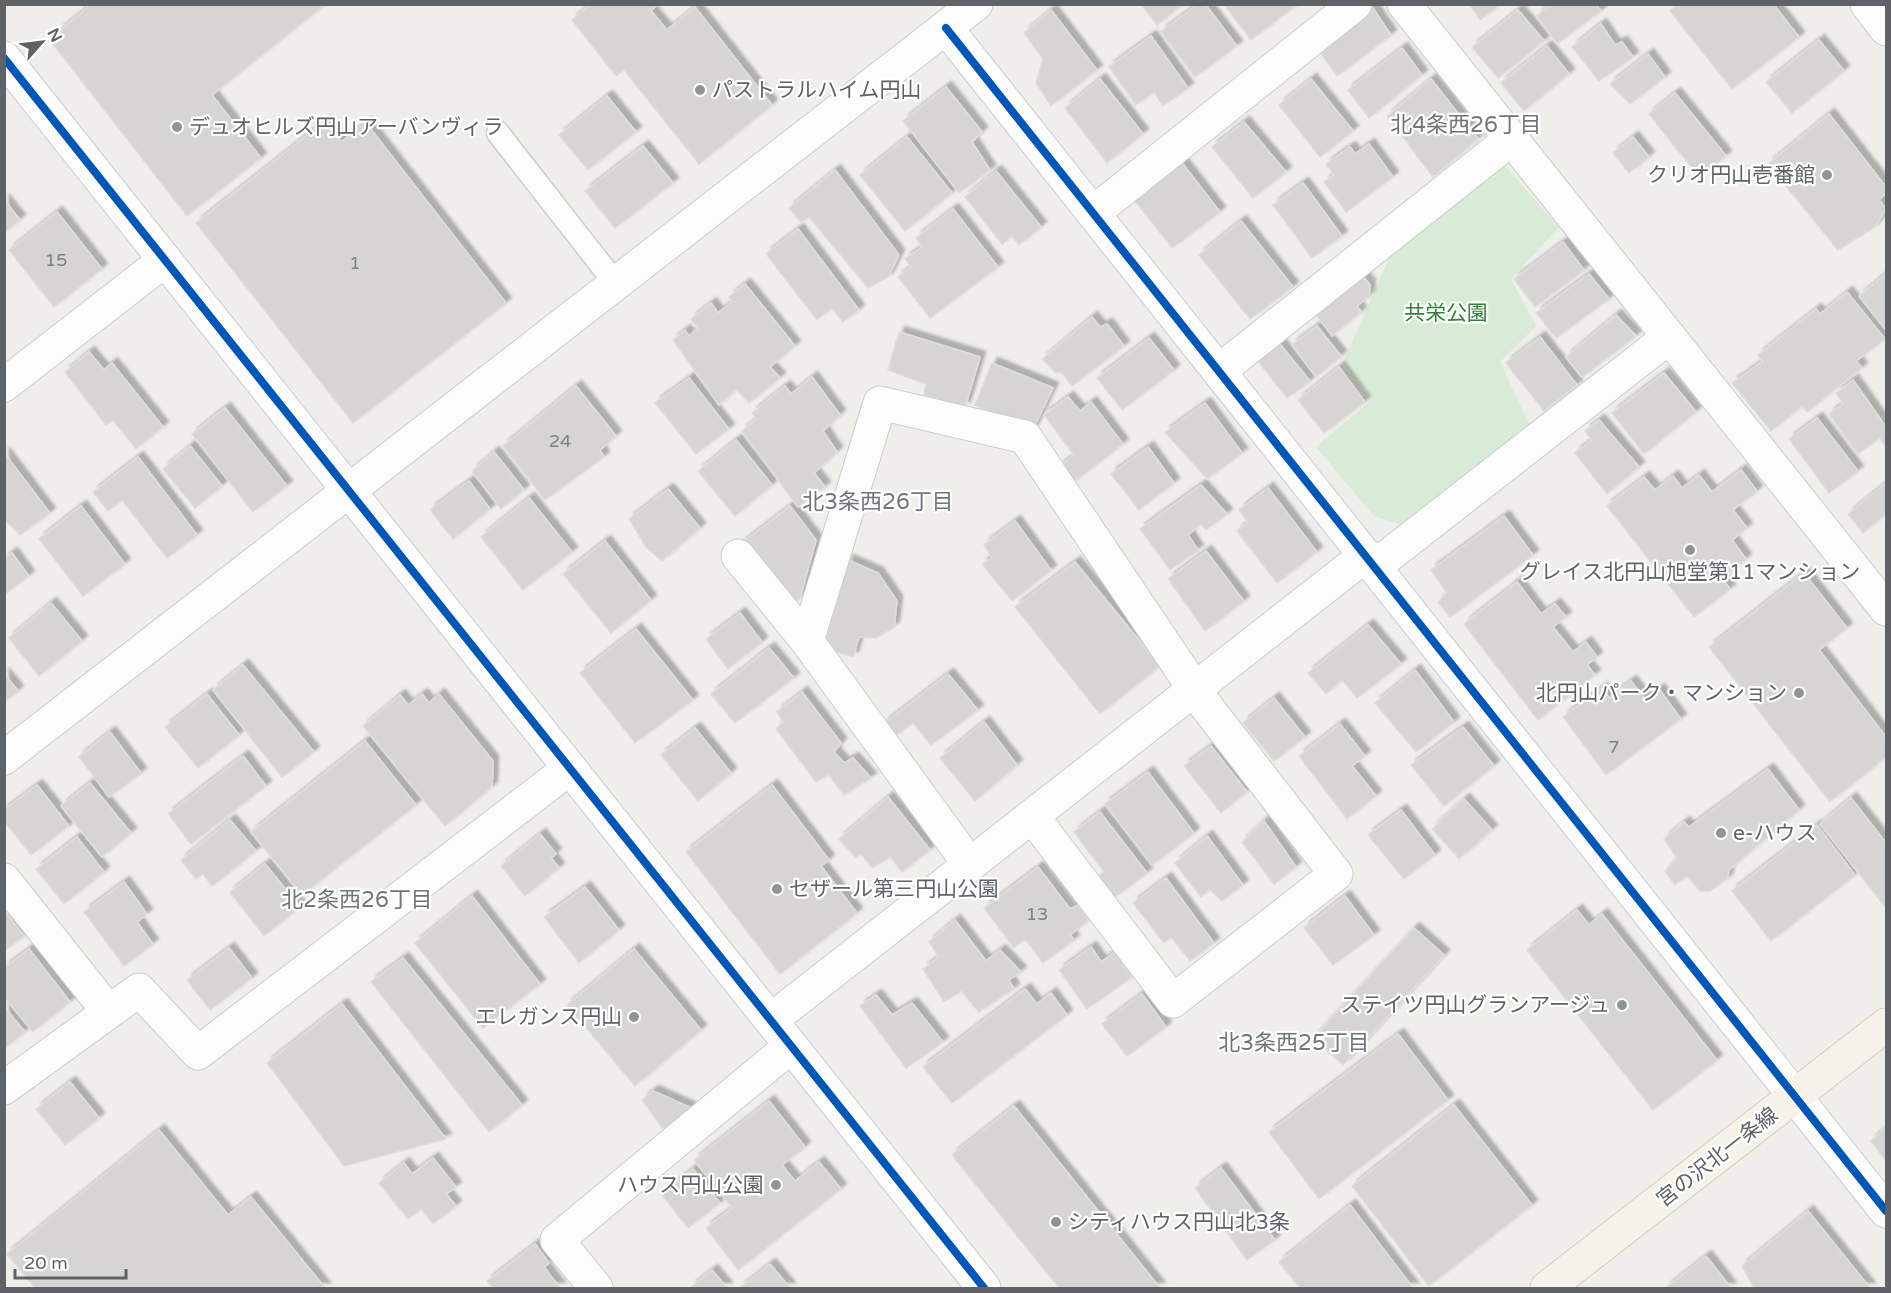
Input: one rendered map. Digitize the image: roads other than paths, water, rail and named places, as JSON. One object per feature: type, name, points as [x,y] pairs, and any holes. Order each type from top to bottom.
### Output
[{"type":"main road","name":"宮の沢北一条線","points":[[1557,1286],[1887,1025]]},
{"type":"street","points":[[4,758],[976,4]]},
{"type":"street","points":[[1093,213],[1355,4]]},
{"type":"street","points":[[1404,4],[1887,609]]},
{"type":"street","points":[[946,28],[1887,1211]]},
{"type":"street","points":[[4,58],[984,1288]]},
{"type":"street","points":[[1219,371],[1511,139]]},
{"type":"street","points":[[4,385],[165,260]]},
{"type":"street","points":[[771,1020],[1196,689],[1670,337]]},
{"type":"street","points":[[807,641],[880,404],[1025,437],[1206,706],[1336,874],[1173,1000],[1032,816]]},
{"type":"street","points":[[738,555],[807,641],[970,865]]},
{"type":"street","points":[[4,1088],[139,990],[198,1053],[570,768]]},
{"type":"street","points":[[4,880],[108,1011]]},
{"type":"street","points":[[596,1288],[557,1240],[791,1046]]},
{"type":"lane","points":[[498,133],[616,284]]},
{"type":"place","name":"パストラルハイム円山","points":[[700,90]]},
{"type":"place","name":"デュオヒルズ円山アーバンヴィラ","points":[[177,127]]},
{"type":"place","name":"クリオ円山壱番館","points":[[1827,175]]},
{"type":"place","name":"グレイス北円山旭堂第11マンション","points":[[1690,550]]},
{"type":"place","name":"北円山パーク・マンション","points":[[1799,693]]},
{"type":"place","name":"e-ハウス","points":[[1721,833]]},
{"type":"place","name":"セザール第三円山公園","points":[[777,889]]},
{"type":"place","name":"ステイツ円山グランアージュ","points":[[1622,1005]]},
{"type":"place","name":"エレガンス円山","points":[[634,1017]]},
{"type":"place","name":"ハウス円山公園","points":[[776,1185]]},
{"type":"place","name":"シティハウス円山北3条","points":[[1056,1222]]},
{"type":"district","name":"北4条西26丁目","points":[[1466,124]]},
{"type":"district","name":"北3条西26丁目","points":[[878,501]]},
{"type":"district","name":"北2条西26丁目","points":[[357,899]]},
{"type":"district","name":"北3条西25丁目","points":[[1294,1042]]},
{"type":"park label","name":"共栄公園","points":[[1446,313]]}]
